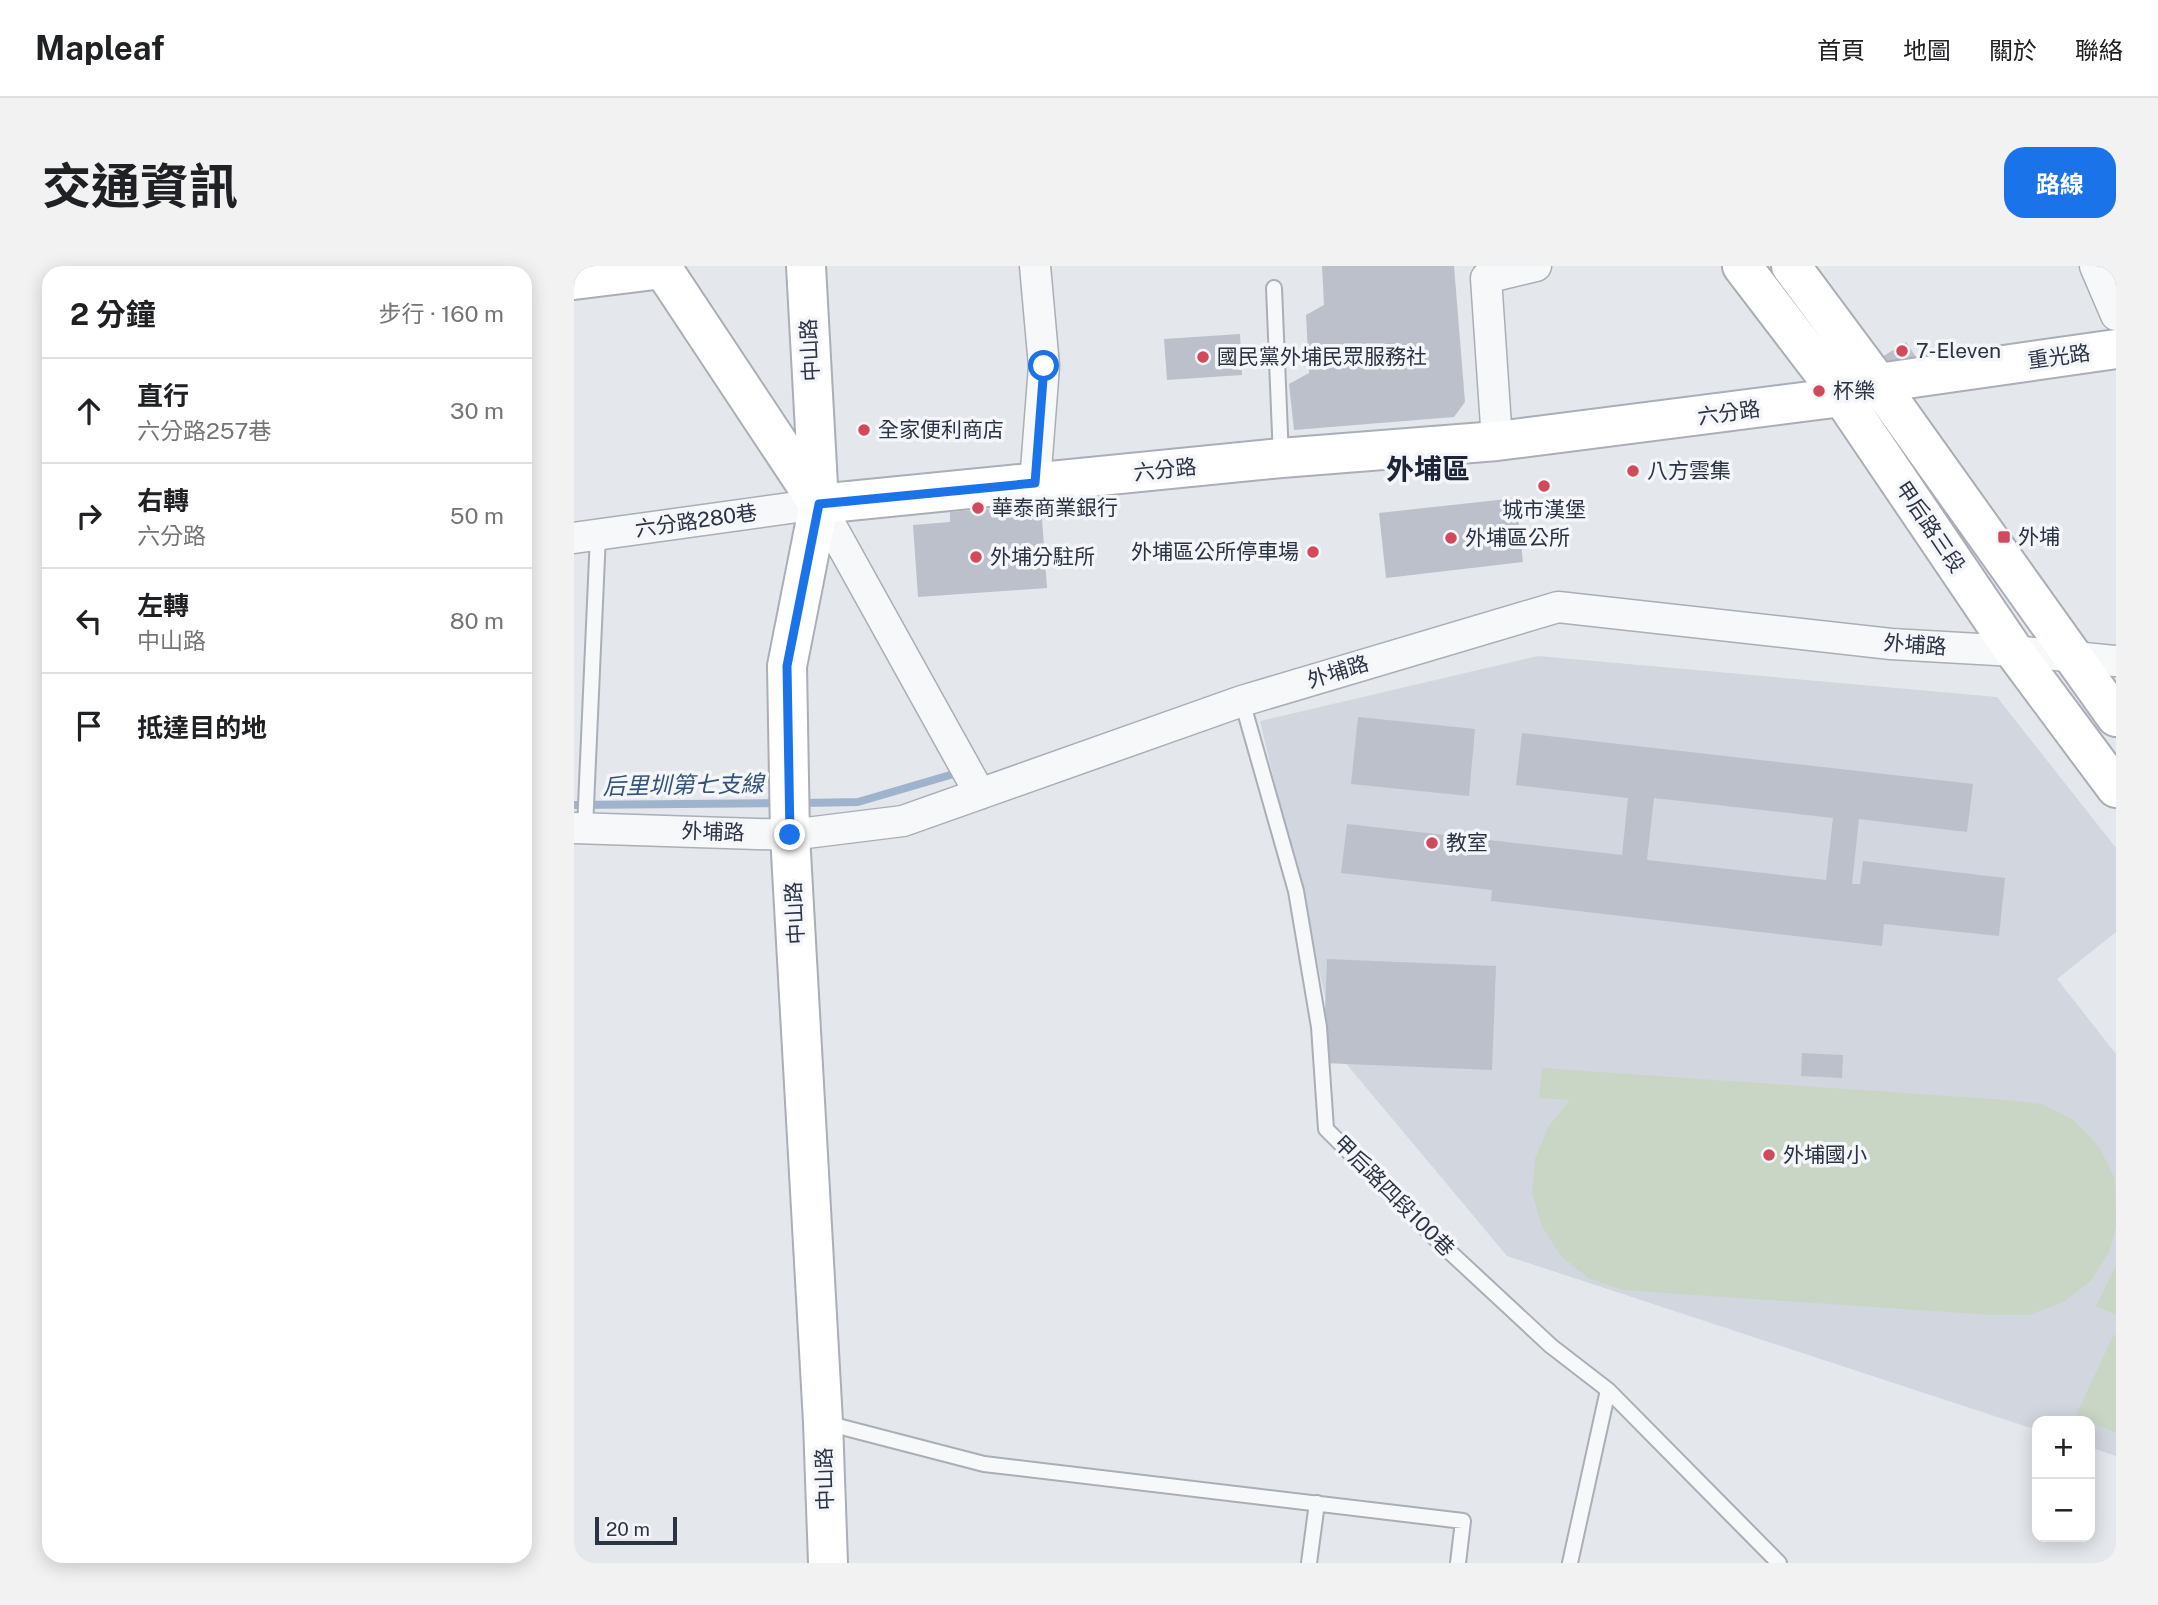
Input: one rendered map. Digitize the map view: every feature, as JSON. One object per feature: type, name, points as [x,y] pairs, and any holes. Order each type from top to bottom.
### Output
[{"type":"street","name":"中山路","points":[[806,266],[819,504],[787,666],[790,835],[823,1422],[828,1563]]},
{"type":"street","points":[[1035,266],[1044,366],[1035,483]]},
{"type":"street","points":[[1497,441],[1483,272],[1536,266]]},
{"type":"street","name":"甲后路三段","points":[[1742,266],[1842,397],[2014,651],[2116,788]]},
{"type":"street","name":"甲后路三段","points":[[1791,266],[1878,383],[2116,717]]},
{"type":"street","points":[[2095,266],[2116,315]]},
{"type":"street","points":[[574,280],[670,267],[819,504],[980,794]]},
{"type":"street","name":"重光路","points":[[1878,383],[2116,349]]},
{"type":"street","name":"六分路","points":[[819,504],[1281,458],[1497,441],[1842,397],[1878,383]]},
{"type":"street","name":"六分路280巷","points":[[586,536],[819,504]]},
{"type":"street","name":"外埔路","points":[[580,828],[790,835],[903,821],[1242,701],[1558,607],[1891,645],[2014,651],[2116,661]]},
{"type":"lane","points":[[1274,288],[1281,458]]},
{"type":"lane","points":[[580,828],[586,536]]},
{"type":"lane","name":"甲后路四段100巷","points":[[1242,701],[1296,891],[1319,1027],[1326,1129],[1438,1241],[1551,1346],[1608,1390],[1779,1563]]},
{"type":"lane","points":[[1570,1563],[1608,1390]]},
{"type":"lane","points":[[823,1422],[984,1464],[1463,1521],[1458,1563]]},
{"type":"lane","points":[[1309,1563],[1317,1503]]},
{"type":"shaded area","name":"外埔國小","points":[[1538,656],[1997,697],[2116,848],[2116,932],[2057,979],[2116,1054],[2116,1456],[2095,1449],[2095,1416],[2032,1416],[2032,1428],[1507,1256],[1339,1055],[1260,721]]},
{"type":"green space","points":[[1542,1068],[2042,1104],[2074,1120],[2099,1147],[2115,1179],[2116,1226],[2110,1250],[2091,1281],[2062,1303],[2028,1315],[1992,1315],[1622,1290],[1588,1278],[1561,1256],[1542,1227],[1532,1193],[1535,1159],[1548,1127],[1570,1100],[1539,1098]]},
{"type":"green space","points":[[2116,1265],[2116,1315],[2096,1306]]},
{"type":"green space","points":[[2114,1334],[2116,1433],[2095,1424],[2095,1416],[2076,1415]]},
{"type":"building","points":[[1322,266],[1454,266],[1465,402],[1454,417],[1294,430],[1289,384],[1309,373],[1306,315],[1324,305]]},
{"type":"building","name":"國民黨外埔民眾服務社","points":[[1240,334],[1242,375],[1167,380],[1164,339]]},
{"type":"building","name":"7-Eleven","points":[[1906,342],[1921,365],[1892,367],[1879,359]]},
{"type":"building","name":"外埔區公所","points":[[1516,498],[1523,562],[1386,578],[1379,513]]},
{"type":"building","points":[[1041,505],[1047,588],[918,597],[913,525],[950,522],[950,512]]},
{"type":"building","points":[[1358,717],[1475,729],[1469,796],[1351,784]]},
{"type":"building","name":"教室","points":[[1522,733],[1973,784],[1967,832],[1859,819],[1852,884],[1860,884],[1863,861],[2005,878],[1999,936],[1884,924],[1882,946],[1491,901],[1492,890],[1341,873],[1347,824],[1622,855],[1628,798],[1516,785]],"holes":[[[1654,798],[1833,818],[1826,880],[1647,860]]]},
{"type":"building","points":[[1327,959],[1496,966],[1492,1070],[1323,1063]]},
{"type":"building","points":[[1802,1053],[1843,1055],[1842,1078],[1801,1076]]},
{"type":"waterway","name":"后里圳第七支線","points":[[801,803],[858,802],[957,773]]},
{"type":"waterway","name":"后里圳第七支線","points":[[574,805],[781,803]]},
{"type":"place","name":"7-Eleven","points":[[1902,351]]},
{"type":"place","name":"國民黨外埔民眾服務社","points":[[1203,357]]},
{"type":"place","name":"杯樂","points":[[1819,391]]},
{"type":"place","name":"全家便利商店","points":[[864,430]]},
{"type":"place","name":"八方雲集","points":[[1633,471]]},
{"type":"place","name":"城市漢堡","points":[[1544,486]]},
{"type":"place","name":"華泰商業銀行","points":[[978,508]]},
{"type":"place","name":"外埔","points":[[2004,537]]},
{"type":"place","name":"外埔區公所","points":[[1451,538]]},
{"type":"place","name":"外埔區公所停車場","points":[[1313,552]]},
{"type":"place","name":"外埔分駐所","points":[[976,557]]},
{"type":"place","name":"教室","points":[[1432,843]]},
{"type":"place","name":"外埔國小","points":[[1769,1155]]},
{"type":"district","name":"外埔區","points":[[1428,469]]},
{"type":"route","points":[[790,835],[787,666],[819,504],[1035,483],[1044,366]]}]
